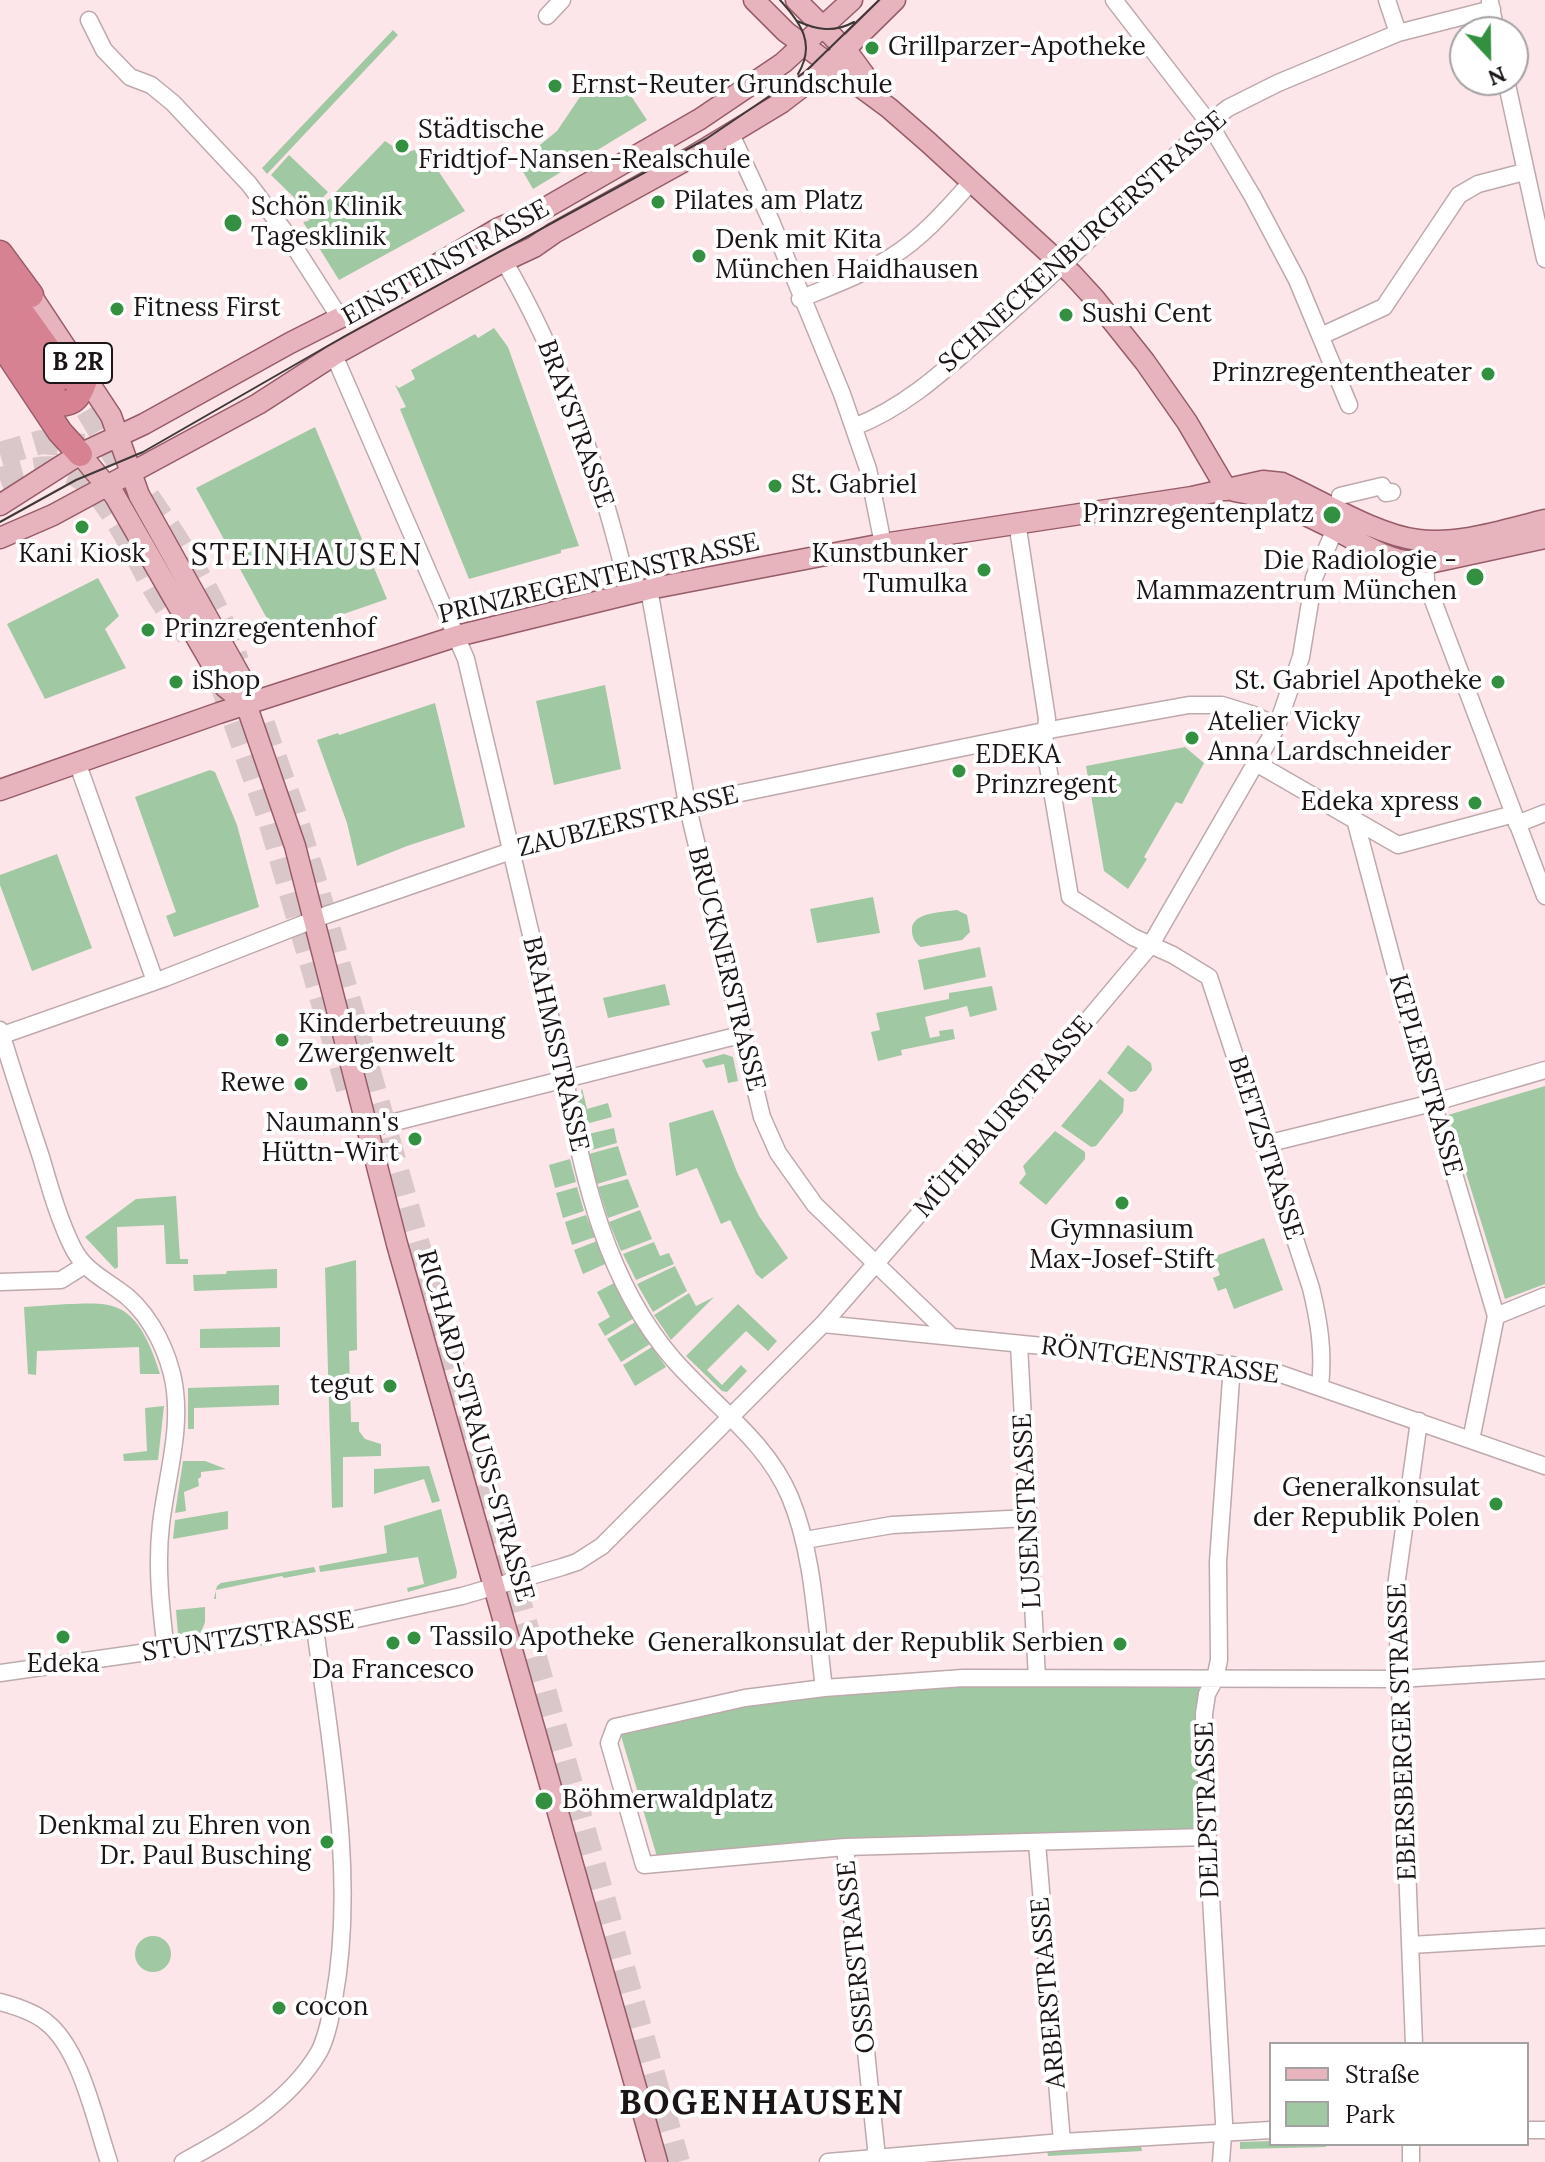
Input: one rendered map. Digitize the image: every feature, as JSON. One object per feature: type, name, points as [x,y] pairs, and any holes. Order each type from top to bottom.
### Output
[{"type":"highway","name":"B 2R","points":[[0,253],[31,295]]},
{"type":"highway","name":"B 2R","points":[[0,282],[62,386]]},
{"type":"highway","name":"B 2R","points":[[0,310],[62,386]]},
{"type":"highway","points":[[0,342],[62,386],[60,432],[80,454]]},
{"type":"main road","points":[[754,0],[803,45],[889,108],[1063,265],[1145,362],[1187,422],[1227,490]]},
{"type":"main road","points":[[796,0],[846,50],[889,108]]},
{"type":"main road","name":"EINSTEINSTRASSE","points":[[0,505],[80,454],[423,275],[499,228],[542,210],[700,119],[764,78],[852,0]]},
{"type":"main road","name":"EINSTEINSTRASSE","points":[[0,538],[40,522],[265,400],[334,355],[534,247],[731,134],[795,94],[846,50],[895,0]]},
{"type":"main road","name":"B 2R","points":[[31,295],[62,386],[111,416],[139,495],[243,681],[246,704]]},
{"type":"main road","points":[[80,454],[106,484],[150,554],[225,687],[246,704]]},
{"type":"main road","name":"PRINZREGENTENSTRASSE","points":[[0,790],[246,704],[457,636],[639,591],[883,544],[1227,490],[1339,512],[1391,534],[1426,541],[1461,539],[1545,520]]},
{"type":"main road","name":"PRINZREGENTENSTRASSE","points":[[1339,512],[1387,556],[1410,563],[1424,563],[1545,538]]},
{"type":"main road","name":"RICHARD-STRAUSS-STRASSE","points":[[246,704],[295,846],[401,1258],[657,2162]]},
{"type":"street","points":[[547,16],[562,0]]},
{"type":"street","points":[[1114,0],[1209,123],[1273,234],[1321,336],[1349,405]]},
{"type":"street","points":[[1387,0],[1398,33]]},
{"type":"street","name":"SCHNECKENBURGERSTRASSE","points":[[854,427],[900,405],[1063,265],[1228,108],[1278,83],[1398,33],[1491,5]]},
{"type":"street","points":[[89,20],[104,50],[130,77],[151,85],[173,103],[239,173],[285,232],[340,318]]},
{"type":"street","points":[[1509,96],[1545,259]]},
{"type":"street","points":[[731,134],[771,221],[854,427],[868,469],[883,544]]},
{"type":"street","points":[[1321,336],[1384,307],[1459,195],[1478,184],[1524,172]]},
{"type":"street","points":[[800,299],[852,279],[893,256],[929,226],[972,181]]},
{"type":"street","name":"BRAYSTRASSE","points":[[504,261],[552,352],[591,451],[639,591]]},
{"type":"street","name":"BRAHMSSTRASSE","points":[[334,355],[466,659],[565,1079],[583,1169],[604,1235],[651,1331],[672,1358],[769,1458],[790,1497],[805,1540],[824,1688]]},
{"type":"street","points":[[1339,512],[1382,486],[1386,493],[1392,492]]},
{"type":"street","name":"MÜHLBAURSTRASSE","points":[[494,1587],[577,1562],[602,1546],[823,1324],[1150,946],[1277,726],[1301,657],[1314,578],[1339,512]]},
{"type":"street","name":"BEETZSTRASSE","points":[[1017,522],[1047,719],[1044,745],[1070,897],[1150,946],[1173,955],[1209,977],[1266,1144],[1317,1311],[1323,1361],[1320,1386]]},
{"type":"street","points":[[1426,541],[1426,582],[1545,896]]},
{"type":"street","name":"BRUCKNERSTRASSE","points":[[639,591],[740,1035],[762,1117],[778,1153],[815,1205],[876,1265]]},
{"type":"street","name":"ZAUBZERSTRASSE","points":[[1,1034],[511,851],[687,804],[1044,731],[1189,705],[1222,705],[1277,726]]},
{"type":"street","points":[[77,762],[155,981]]},
{"type":"street","points":[[1256,763],[1398,845],[1545,813]]},
{"type":"street","name":"KEPLERSTRASSE","points":[[1356,823],[1432,1103],[1496,1316],[1471,1440]]},
{"type":"street","points":[[1,1034],[56,1208],[74,1251],[99,1278],[128,1297],[145,1317],[160,1339],[172,1376],[176,1414],[161,1526],[161,1606],[166,1651]]},
{"type":"street","points":[[367,1129],[740,1035]]},
{"type":"street","points":[[1266,1144],[1432,1103],[1545,1070]]},
{"type":"street","points":[[0,1282],[61,1280],[85,1265]]},
{"type":"street","points":[[876,1265],[952,1337]]},
{"type":"street","points":[[1496,1316],[1545,1296]]},
{"type":"street","name":"RÖNTGENSTRASSE","points":[[823,1324],[1232,1365],[1278,1373],[1545,1466]]},
{"type":"street","name":"LUSENSTRASSE","points":[[1019,1345],[1037,1678]]},
{"type":"street","name":"DELPSTRASSE","points":[[1221,2162],[1224,2122],[1207,1837],[1204,1714],[1207,1694],[1215,1679],[1219,1660],[1218,1562],[1232,1365]]},
{"type":"street","name":"EBERSBERGER STRASSE","points":[[1414,2042],[1396,1586],[1419,1421]]},
{"type":"street","points":[[805,1540],[892,1525],[1028,1518]]},
{"type":"street","name":"STUNTZSTRASSE","points":[[0,1673],[315,1628],[397,1612],[494,1587]]},
{"type":"street","points":[[183,2162],[226,2139],[289,2089],[319,2051],[331,2012],[339,1970],[341,1858],[336,1781],[315,1628]]},
{"type":"street","points":[[1207,1837],[845,1847],[644,1865],[609,1743],[617,1726],[745,1698],[824,1688],[963,1678],[1399,1679],[1545,1670]]},
{"type":"street","name":"ARBERSTRASSE","points":[[1037,1843],[1062,2142]]},
{"type":"street","name":"OSSERSTRASSE","points":[[845,1847],[876,2148],[874,2160]]},
{"type":"street","points":[[1411,1945],[1545,1937]]},
{"type":"street","points":[[0,2002],[44,2020],[58,2034],[80,2075],[109,2162]]},
{"type":"street","points":[[828,2162],[1062,2142],[1269,2130]]},
{"type":"green space","points":[[393,30],[398,35],[267,174],[262,168]]},
{"type":"green space","points":[[621,81],[647,120],[533,189],[518,163],[557,131],[586,88]]},
{"type":"green space","points":[[385,141],[403,153],[423,148],[465,211],[339,280],[303,222],[308,221]]},
{"type":"green space","points":[[289,155],[328,192],[309,212],[271,175]]},
{"type":"green space","points":[[494,328],[508,347],[579,546],[469,579],[400,409],[406,407],[395,385],[399,388],[415,379],[411,370],[475,334],[478,338]]},
{"type":"green space","points":[[315,427],[387,599],[277,637],[196,488]]},
{"type":"green space","points":[[98,578],[119,616],[105,629],[126,668],[45,699],[7,624]]},
{"type":"green space","points":[[605,685],[621,769],[554,785],[536,701]]},
{"type":"green space","points":[[435,703],[465,827],[357,866],[347,823],[317,740]]},
{"type":"green space","points":[[1185,747],[1204,763],[1182,804],[1176,802],[1128,889],[1104,871],[1086,766]]},
{"type":"green space","points":[[210,770],[215,772],[237,825],[259,907],[174,937],[166,916],[176,912],[135,797]]},
{"type":"green space","points":[[57,854],[92,948],[32,971],[0,885],[0,875]]},
{"type":"green space","points":[[873,897],[880,933],[817,943],[810,909]]},
{"type":"green space","points":[[957,910],[967,915],[970,932],[962,940],[921,947],[916,942],[913,924],[922,916]]},
{"type":"green space","points":[[980,947],[986,977],[924,990],[918,960]]},
{"type":"green space","points":[[665,984],[670,1005],[608,1018],[603,998]]},
{"type":"green space","points":[[992,986],[997,1010],[970,1017],[967,1006],[925,1017],[930,1038],[940,1036],[939,1031],[953,1029],[955,1039],[901,1050],[902,1055],[878,1061],[871,1032],[880,1030],[876,1013],[949,999],[949,993]]},
{"type":"green space","points":[[1128,1045],[1151,1063],[1152,1070],[1136,1091],[1130,1092],[1107,1073]]},
{"type":"green space","points":[[724,1054],[733,1057],[738,1081],[728,1083],[724,1064],[706,1068],[702,1060]]},
{"type":"green space","points":[[1100,1079],[1124,1099],[1123,1112],[1096,1146],[1091,1147],[1061,1126]]},
{"type":"green space","points":[[1545,1086],[1545,1284],[1505,1299],[1448,1115]]},
{"type":"green space","points":[[582,1088],[587,1109],[608,1103],[612,1117],[582,1125],[578,1104]]},
{"type":"green space","points":[[713,1110],[737,1172],[759,1216],[788,1258],[762,1279],[756,1274],[730,1220],[721,1224],[697,1168],[676,1176],[669,1123]]},
{"type":"green space","points":[[614,1128],[617,1143],[588,1151],[584,1135]]},
{"type":"green space","points":[[1055,1131],[1085,1152],[1085,1159],[1046,1205],[1019,1183],[1026,1174],[1023,1166]]},
{"type":"green space","points":[[618,1146],[627,1175],[597,1184],[589,1154]]},
{"type":"green space","points":[[570,1159],[576,1182],[555,1188],[549,1165]]},
{"type":"green space","points":[[628,1179],[639,1207],[608,1218],[598,1187]]},
{"type":"green space","points":[[577,1187],[584,1211],[563,1218],[556,1193]]},
{"type":"green space","points":[[176,1196],[180,1259],[188,1259],[188,1264],[166,1264],[164,1225],[117,1227],[118,1267],[115,1269],[85,1237],[136,1199]]},
{"type":"green space","points":[[640,1210],[652,1239],[621,1251],[609,1222]]},
{"type":"green space","points":[[586,1215],[595,1237],[572,1245],[565,1222]]},
{"type":"green space","points":[[1264,1238],[1283,1290],[1234,1309],[1226,1288],[1218,1291],[1213,1278],[1220,1275],[1213,1257]]},
{"type":"green space","points":[[597,1241],[605,1264],[583,1274],[574,1250]]},
{"type":"green space","points":[[654,1242],[660,1256],[669,1253],[674,1264],[636,1280],[623,1254]]},
{"type":"green space","points":[[356,1260],[357,1350],[349,1351],[351,1422],[359,1422],[359,1431],[365,1439],[381,1444],[381,1456],[343,1457],[343,1507],[332,1508],[325,1268]]},
{"type":"green space","points":[[675,1266],[687,1291],[653,1312],[637,1284]]},
{"type":"green space","points":[[277,1269],[277,1288],[194,1291],[193,1275]]},
{"type":"green space","points":[[616,1282],[634,1318],[605,1336],[598,1324],[610,1317],[597,1292]]},
{"type":"green space","points":[[689,1293],[696,1306],[714,1297],[671,1340],[654,1315]]},
{"type":"green space","points":[[738,1304],[777,1341],[768,1351],[746,1331],[707,1370],[722,1385],[741,1365],[747,1371],[727,1392],[722,1391],[686,1356]]},
{"type":"green space","points":[[107,1305],[128,1314],[146,1337],[160,1374],[140,1374],[139,1347],[37,1351],[36,1375],[28,1374],[24,1307]]},
{"type":"green space","points":[[637,1321],[650,1344],[621,1362],[607,1339]]},
{"type":"green space","points":[[280,1327],[280,1347],[200,1348],[200,1329]]},
{"type":"green space","points":[[652,1347],[666,1367],[635,1386],[623,1365]]},
{"type":"green space","points":[[279,1385],[279,1405],[194,1408],[194,1429],[188,1429],[188,1388]]},
{"type":"green space","points":[[164,1406],[158,1460],[124,1461],[123,1454],[147,1451],[145,1408]]},
{"type":"green space","points":[[183,1461],[205,1461],[226,1469],[201,1472],[199,1486],[184,1492],[186,1511],[175,1513]]},
{"type":"green space","points":[[429,1466],[440,1501],[432,1503],[424,1479],[374,1494],[374,1469]]},
{"type":"green space","points":[[441,1509],[456,1578],[408,1592],[407,1588],[424,1584],[418,1557],[320,1572],[319,1566],[387,1553],[384,1526]]},
{"type":"green space","points":[[228,1511],[228,1529],[173,1539],[175,1520]]},
{"type":"green space","points":[[314,1567],[316,1572],[282,1576],[216,1590],[221,1583]]},
{"type":"green space","points":[[205,1607],[201,1633],[178,1634],[176,1610]]},
{"type":"green space","name":"Böhmerwaldplatz","points":[[1199,1683],[1203,1833],[658,1860],[619,1729],[738,1703],[964,1684]]},
{"type":"green space","points":[[153,1936],[166,1941],[171,1954],[166,1967],[153,1972],[140,1967],[135,1954],[140,1941]]},
{"type":"green space","points":[[1269,2141],[1269,2146],[1326,2147],[1240,2149],[1240,2142]]},
{"type":"green space","points":[[1141,2146],[1142,2151],[1048,2156],[1047,2150]]},
{"type":"tunnel","points":[[69,379],[132,485]]},
{"type":"tunnel","points":[[0,454],[41,442],[84,446]]},
{"type":"tunnel","points":[[0,480],[50,468],[67,471],[82,479],[110,510],[154,589],[191,639]]},
{"type":"tunnel","points":[[148,497],[210,597],[237,661]]},
{"type":"tunnel","points":[[223,688],[270,821],[350,1096]]},
{"type":"tunnel","points":[[263,724],[319,895],[678,2162]]},
{"type":"tram line","points":[[780,0],[804,34],[806,53],[798,74]]},
{"type":"tram line","points":[[0,522],[76,480],[143,452],[345,336],[706,139],[805,72],[879,0]]},
{"type":"tram line","points":[[797,21],[826,29],[854,22]]},
{"type":"place","name":"Grillparzer-Apotheke","points":[[872,48]]},
{"type":"place","name":"Ernst-Reuter Grundschule","points":[[555,86]]},
{"type":"place","name":"Städtische Fridtjof-Nansen-Realschule","points":[[402,146]]},
{"type":"place","name":"Pilates am Platz","points":[[658,202]]},
{"type":"place","name":"Schön Klinik Tagesklinik","points":[[233,223]]},
{"type":"place","name":"Denk mit Kita München Haidhausen","points":[[699,256]]},
{"type":"place","name":"Fitness First","points":[[117,309]]},
{"type":"place","name":"Sushi Cent","points":[[1066,315]]},
{"type":"place","name":"Prinzregententheater","points":[[1488,374]]},
{"type":"place","name":"St. Gabriel","points":[[775,486]]},
{"type":"place","name":"Prinzregentenplatz","points":[[1332,515]]},
{"type":"place","name":"Kani Kiosk","points":[[82,527]]},
{"type":"place","name":"Kunstbunker Tumulka","points":[[984,570]]},
{"type":"place","name":"Die Radiologie - Mammazentrum München","points":[[1475,577]]},
{"type":"place","name":"Prinzregentenhof","points":[[148,630]]},
{"type":"place","name":"iShop","points":[[176,682]]},
{"type":"place","name":"St. Gabriel Apotheke","points":[[1498,682]]},
{"type":"place","name":"Atelier Vicky Anna Lardschneider","points":[[1192,738]]},
{"type":"place","name":"EDEKA Prinzregent","points":[[959,771]]},
{"type":"place","name":"Edeka xpress","points":[[1475,803]]},
{"type":"place","name":"Kinderbetreuung Zwergenwelt","points":[[282,1040]]},
{"type":"place","name":"Rewe","points":[[301,1084]]},
{"type":"place","name":"Naumann's Hüttn-Wirt","points":[[415,1139]]},
{"type":"place","name":"Gymnasium Max-Josef-Stift","points":[[1122,1203]]},
{"type":"place","name":"tegut","points":[[390,1386]]},
{"type":"place","name":"Generalkonsulat der Republik Polen","points":[[1496,1504]]},
{"type":"place","name":"Edeka","points":[[63,1637]]},
{"type":"place","name":"Tassilo Apotheke","points":[[414,1638]]},
{"type":"place","name":"Da Francesco","points":[[393,1643]]},
{"type":"place","name":"Generalkonsulat der Republik Serbien","points":[[1120,1644]]},
{"type":"place","name":"Böhmerwaldplatz","points":[[544,1801]]},
{"type":"place","name":"Denkmal zu Ehren von Dr. Paul Busching","points":[[327,1842]]},
{"type":"place","name":"cocon","points":[[279,2008]]},
{"type":"district","name":"STEINHAUSEN","points":[[307,556]]},
{"type":"district","name":"BOGENHAUSEN","points":[[762,2104]]}]
